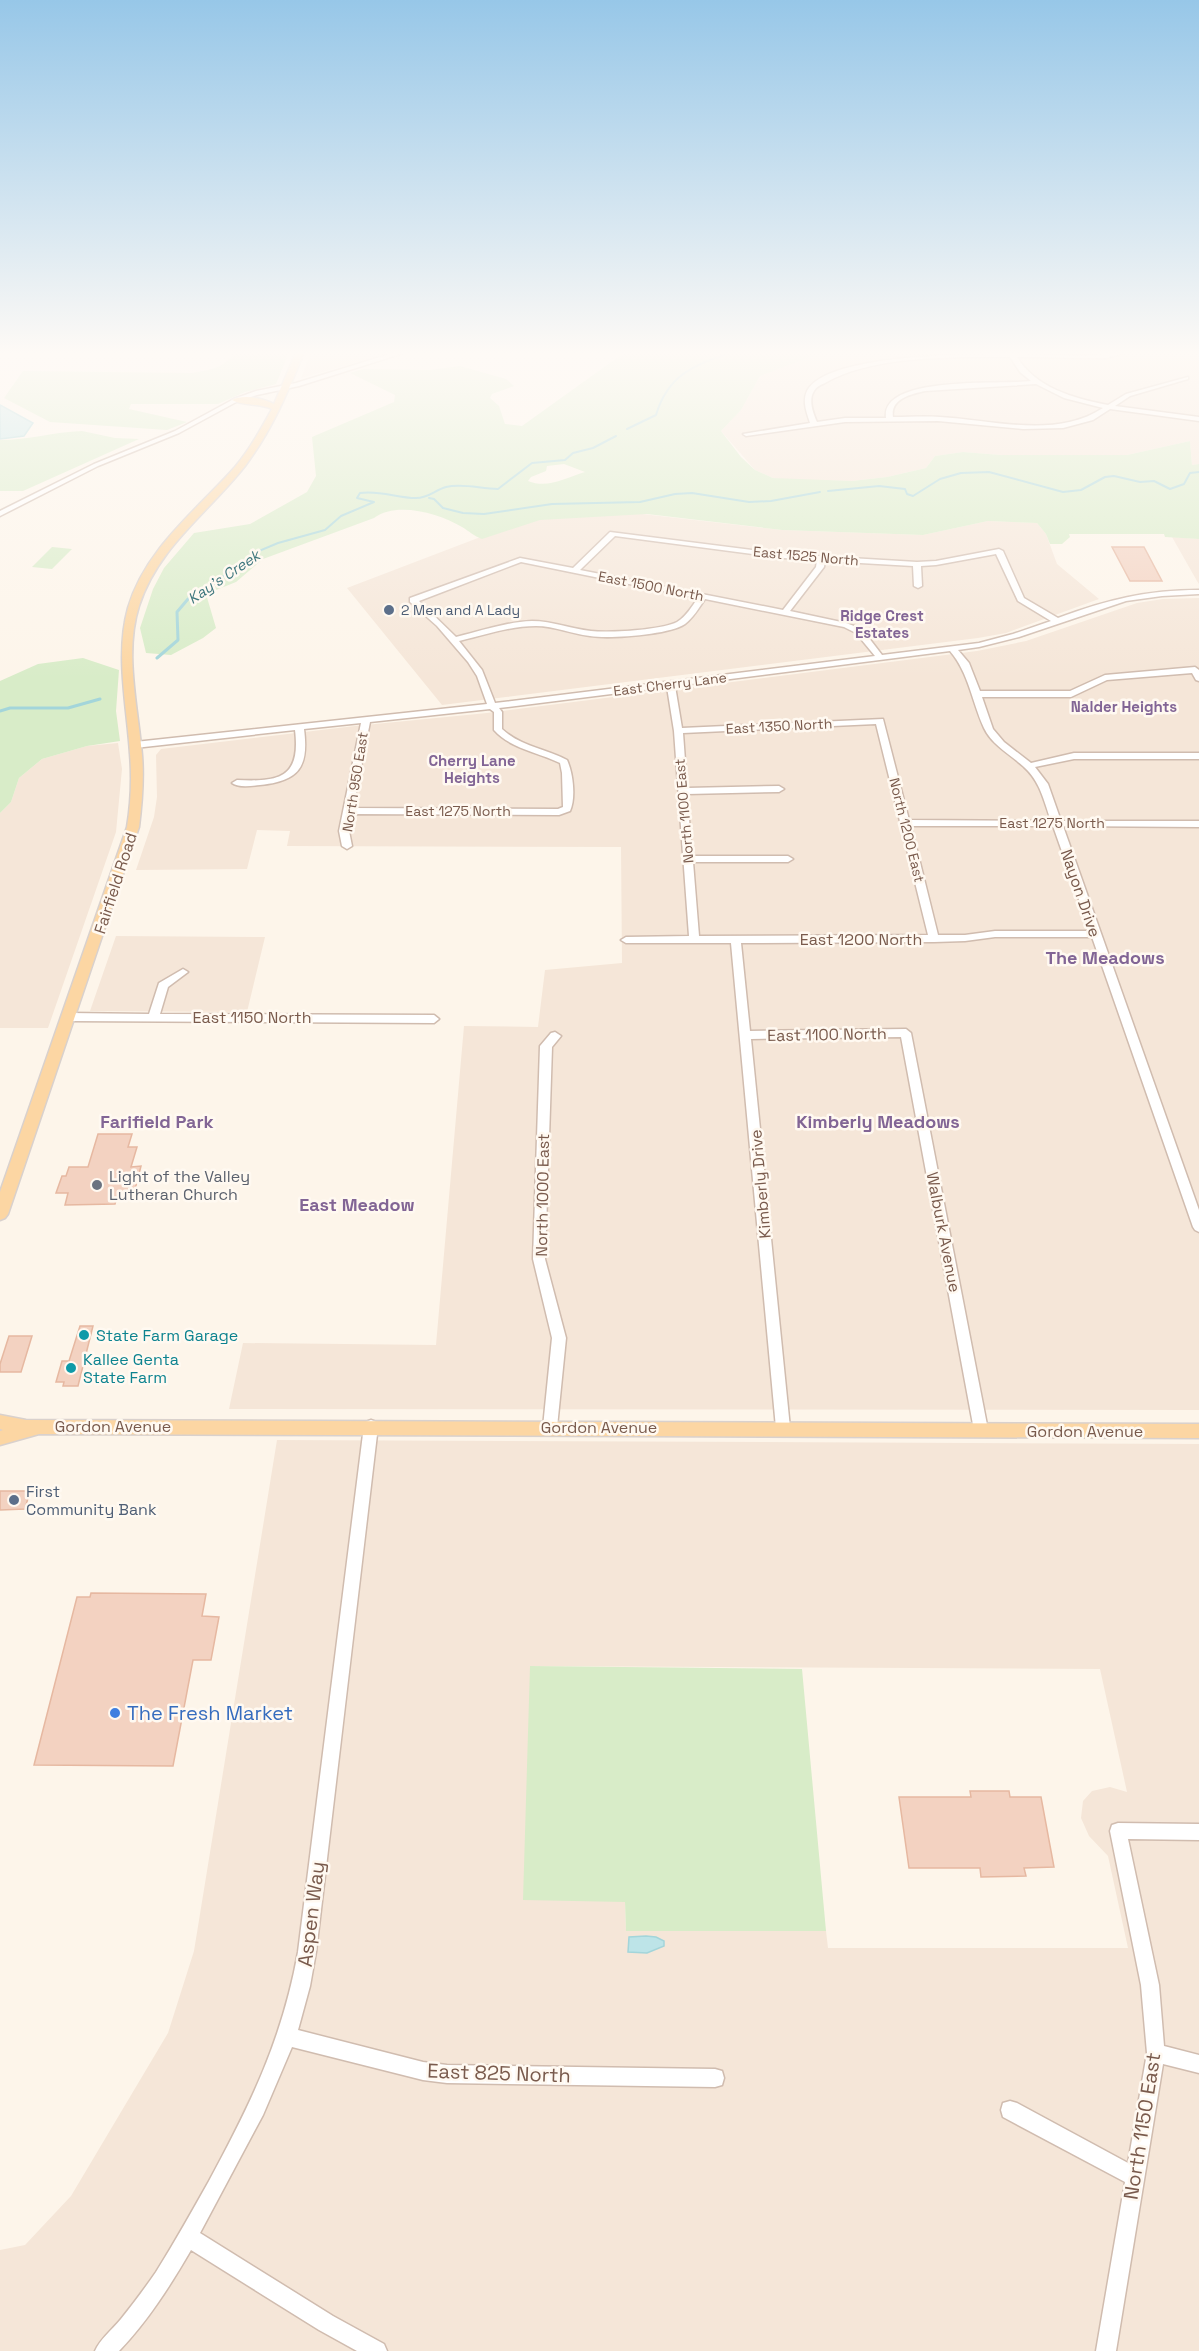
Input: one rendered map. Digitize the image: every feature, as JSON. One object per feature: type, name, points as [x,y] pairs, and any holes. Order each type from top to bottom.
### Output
[{"type":"main road","name":"Fairfield Road","points":[[0,1214],[133,827],[138,792],[128,674],[130,620],[140,590],[167,546],[245,460]]},
{"type":"main road","name":"Gordon Avenue","points":[[0,1422],[18,1426],[1199,1431]]},
{"type":"main road","points":[[0,1438],[44,1426]]},
{"type":"street","points":[[0,514],[109,460]]},
{"type":"street","name":"East 1525 North","points":[[574,571],[613,534],[783,556],[917,564],[936,563],[999,551],[1021,599],[1058,622]]},
{"type":"street","points":[[785,613],[820,567],[821,558]]},
{"type":"street","name":"East 1500 North","points":[[453,640],[432,615],[413,600],[520,560],[846,625],[859,630],[880,657]]},
{"type":"street","points":[[917,564],[918,586]]},
{"type":"street","name":"East Cherry Lane","points":[[135,745],[492,706],[1001,641],[1126,599],[1169,592],[1199,592]]},
{"type":"street","points":[[492,706],[486,701],[485,686],[479,672],[453,640],[519,625],[543,624],[592,634],[667,627],[679,624],[690,615],[703,596]]},
{"type":"street","name":"Nayon Drive","points":[[952,648],[965,663],[989,729],[1001,744],[1029,766],[1043,784],[1199,1227]]},
{"type":"street","points":[[976,694],[1071,694],[1105,678],[1197,674]]},
{"type":"street","name":"North 1100 East","points":[[671,684],[678,731],[694,940]]},
{"type":"street","name":"East 1275 North","points":[[349,811],[559,812],[567,809],[567,773],[564,762],[549,753],[504,736],[498,730],[498,712],[492,706]]},
{"type":"street","name":"North 950 East","points":[[347,846],[345,831],[366,719]]},
{"type":"street","name":"East 1350 North","points":[[678,731],[880,721]]},
{"type":"street","name":"North 1200 East","points":[[880,721],[934,939]]},
{"type":"street","points":[[237,783],[270,781],[292,771],[301,757],[299,726]]},
{"type":"street","points":[[1029,766],[1074,756],[1199,756]]},
{"type":"street","points":[[682,791],[779,789]]},
{"type":"street","name":"East 1275 North","points":[[905,823],[1199,824]]},
{"type":"street","points":[[689,860],[789,860]]},
{"type":"street","name":"East 1200 North","points":[[626,940],[934,939],[994,934],[1096,934]]},
{"type":"street","name":"Kimberly Drive","points":[[736,940],[747,1035],[783,1428]]},
{"type":"street","points":[[154,1017],[163,985],[183,972]]},
{"type":"street","name":"East 1150 North","points":[[69,1017],[434,1018]]},
{"type":"street","name":"East 1100 North","points":[[747,1035],[906,1034]]},
{"type":"street","name":"Walburk Avenue","points":[[906,1034],[981,1430]]},
{"type":"street","name":"North 1000 East","points":[[550,1427],[560,1338],[539,1259],[546,1046],[555,1036]]},
{"type":"street","name":"Aspen Way","points":[[105,2351],[146,2307],[188,2237],[262,2100],[288,2037],[301,1989],[307,1952],[371,1426]]},
{"type":"street","name":"North 1150 East","points":[[1106,2351],[1156,2053],[1150,1985],[1118,1831],[1199,1832]]},
{"type":"street","name":"East 825 North","points":[[288,2037],[423,2071],[447,2074],[715,2078]]},
{"type":"street","points":[[1156,2053],[1199,2064]]},
{"type":"street","points":[[1010,2110],[1135,2177]]},
{"type":"street","points":[[188,2237],[326,2323],[377,2351]]},
{"type":"shaded area","points":[[746,460],[932,460],[926,468],[887,477],[852,481],[773,478],[755,470]]},
{"type":"shaded area","points":[[1192,460],[1199,460],[1199,464],[1192,465]]},
{"type":"shaded area","points":[[625,512],[782,530],[923,535],[988,521],[1037,523],[1046,534],[1057,564],[1099,599],[1006,633],[978,638],[442,705],[347,588],[530,518]]},
{"type":"shaded area","points":[[1172,537],[1199,539],[1199,584],[1197,581]]},
{"type":"shaded area","points":[[1199,598],[1199,1410],[229,1409],[243,1343],[436,1345],[464,1026],[538,1027],[545,970],[622,963],[621,847],[287,846],[290,831],[257,830],[247,869],[136,870],[154,817],[157,797],[156,755],[161,749],[487,713],[977,651],[1026,641],[1137,603],[1163,599]]},
{"type":"shaded area","points":[[118,743],[122,769],[116,832],[48,1028],[0,1028],[0,813],[11,802],[19,778],[42,759],[87,746]]},
{"type":"shaded area","points":[[116,936],[265,937],[247,1012],[90,1011]]},
{"type":"shaded area","points":[[277,1440],[1199,1444],[1199,2351],[0,2351],[0,2250],[25,2245],[71,2196],[168,2033],[194,1951]],"holes":[[[530,1666],[1100,1669],[1127,1792],[1110,1787],[1092,1791],[1083,1801],[1081,1818],[1089,1836],[1108,1856],[1128,1948],[828,1948],[826,1931],[626,1931],[625,1902]]]},
{"type":"green space","points":[[0,460],[93,460],[23,491],[0,491]]},
{"type":"green space","points":[[314,460],[744,460],[755,470],[773,478],[852,481],[887,477],[926,468],[932,460],[1192,460],[1192,465],[1199,464],[1199,539],[1165,537],[1164,534],[1069,534],[1070,537],[1062,544],[1050,544],[1046,534],[1037,523],[988,521],[923,535],[782,530],[647,514],[540,520],[482,539],[442,517],[418,511],[394,510],[263,559],[236,582],[206,594],[216,628],[203,638],[171,655],[146,653],[140,628],[153,589],[164,568],[194,533],[250,524],[307,492],[316,476]],"holes":[[[564,464],[585,472],[543,484],[528,481],[531,477],[546,471],[547,466]]]},
{"type":"green space","points":[[52,547],[72,549],[52,569],[32,567]]},
{"type":"green space","points":[[83,658],[119,670],[116,711],[120,741],[87,746],[42,759],[19,778],[11,802],[0,813],[0,681],[38,664]]},
{"type":"green space","points":[[530,1666],[802,1669],[826,1931],[626,1931],[625,1902],[523,1900]]},
{"type":"water","points":[[646,1936],[664,1941],[664,1946],[647,1953],[628,1952],[629,1937]]},
{"type":"building","points":[[1112,547],[1144,547],[1162,581],[1130,581]]},
{"type":"building","name":"Light of the Valley Lutheran Church","points":[[98,1134],[132,1134],[128,1147],[137,1147],[131,1167],[141,1166],[134,1193],[118,1193],[115,1204],[65,1205],[68,1193],[56,1193],[62,1176],[66,1176],[69,1167],[88,1167]]},
{"type":"building","points":[[80,1326],[93,1326],[78,1386],[63,1386],[64,1382],[56,1382],[62,1361],[69,1361]]},
{"type":"building","points":[[9,1336],[32,1336],[21,1372],[0,1372],[0,1364]]},
{"type":"building","name":"First Community Bank","points":[[0,1491],[30,1491],[25,1509],[0,1510]]},
{"type":"building","name":"The Fresh Market","points":[[91,1593],[206,1594],[202,1616],[219,1617],[211,1660],[193,1660],[173,1766],[34,1765],[77,1597],[90,1597]]},
{"type":"building","points":[[970,1791],[1009,1791],[1010,1797],[1041,1797],[1054,1867],[1024,1868],[1026,1876],[981,1877],[980,1868],[909,1868],[899,1797],[971,1797]]},
{"type":"waterway","name":"Kay's Creek","points":[[213,584],[254,553],[278,543],[325,530],[341,516],[374,502],[357,498],[360,493],[416,498],[425,497],[442,488],[452,486],[498,489],[532,463],[565,460]]},
{"type":"waterway","points":[[828,491],[879,486],[905,489],[907,494],[913,496],[940,479],[961,473],[989,472],[1063,492],[1081,490],[1105,477],[1114,476],[1140,482],[1154,481],[1170,489],[1184,484],[1190,473],[1199,472]]},
{"type":"waterway","points":[[429,498],[434,499],[443,508],[463,513],[484,514],[552,504],[640,502],[675,494],[692,493],[749,502],[771,501],[820,492]]},
{"type":"waterway","name":"Kay's Creek","points":[[157,658],[178,640],[177,612],[188,599],[213,584]]},
{"type":"waterway","name":"Kay's Creek","points":[[0,711],[10,708],[68,708],[100,699]]},
{"type":"place","name":"2 Men and A Lady","points":[[389,610]]},
{"type":"place","name":"Light of the Valley Lutheran Church","points":[[97,1185]]},
{"type":"place","name":"State Farm Garage","points":[[84,1335]]},
{"type":"place","name":"Kallee Genta State Farm","points":[[71,1368]]},
{"type":"place","name":"First Community Bank","points":[[14,1500]]},
{"type":"place","name":"The Fresh Market","points":[[115,1713]]},
{"type":"district","name":"Ridge Crest Estates","points":[[882,624]]},
{"type":"district","name":"Nalder Heights","points":[[1124,707]]},
{"type":"district","name":"Cherry Lane Heights","points":[[472,770]]},
{"type":"district","name":"The Meadows","points":[[1105,958]]},
{"type":"district","name":"Farifield Park","points":[[157,1122]]},
{"type":"district","name":"Kimberly Meadows","points":[[878,1122]]},
{"type":"district","name":"East Meadow","points":[[357,1205]]}]
